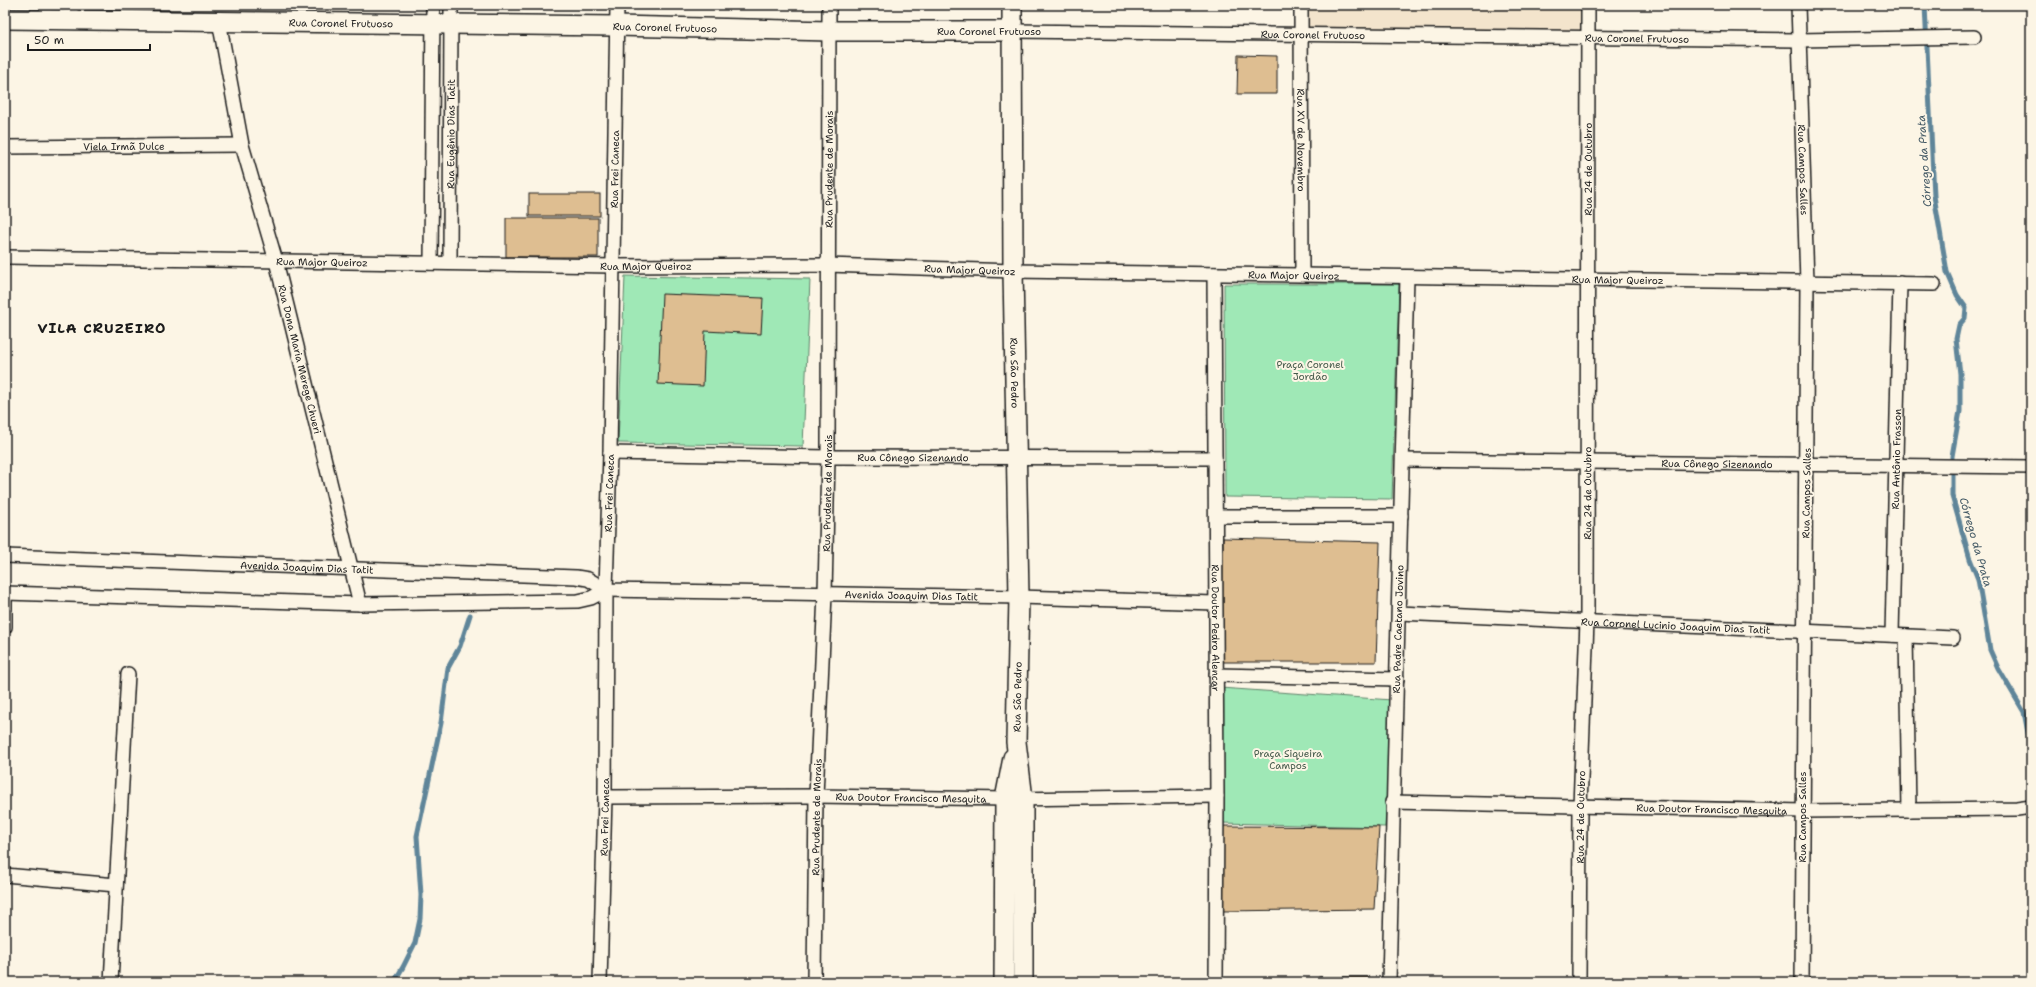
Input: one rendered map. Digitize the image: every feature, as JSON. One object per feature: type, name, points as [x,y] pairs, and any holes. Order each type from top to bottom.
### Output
[{"type":"main road","name":"Rua São Pedro","points":[[1004,982],[1014,799],[1019,597],[1013,271],[1012,5]]},
{"type":"main road","name":"Rua Coronel Frutuoso","points":[[5,19],[71,12],[219,21],[616,26],[829,31],[1012,31]]},
{"type":"main road","name":"Rua São Pedro","points":[[1014,799],[1023,982]]},
{"type":"street","name":"Rua Eugênio Dias Tatit","points":[[433,5],[442,24],[450,263]]},
{"type":"street","name":"Rua Eugênio Dias Tatit","points":[[431,263],[442,24],[451,5]]},
{"type":"street","name":"Rua Frei Caneca","points":[[600,982],[606,797],[606,590],[610,453],[617,5]]},
{"type":"street","name":"Rua Prudente de Morais","points":[[814,982],[816,796],[825,594],[828,457],[827,265],[829,5]]},
{"type":"street","name":"Rua XV de Novembro","points":[[1301,5],[1302,275]]},
{"type":"street","name":"Rua 24 de Outubro","points":[[1579,982],[1580,806],[1587,621],[1586,279],[1588,5]]},
{"type":"street","name":"Rua Campos Salles","points":[[1798,5],[1807,282],[1807,465],[1802,811],[1802,982]]},
{"type":"street","name":"Rua Dona Maria Merege Chueri","points":[[219,21],[242,145],[276,261],[360,604]]},
{"type":"street","name":"Rua Coronel Frutuoso","points":[[1012,31],[1798,40],[1974,37]]},
{"type":"street","name":"Viela Irmã Dulce","points":[[5,146],[242,145]]},
{"type":"street","name":"Rua Major Queiroz","points":[[5,257],[613,266],[827,265],[1013,271],[1934,284]]},
{"type":"street","name":"Rua Doutor Pedro Alencar","points":[[1214,274],[1217,796],[1216,982]]},
{"type":"street","name":"Rua Padre Caetano Jovino","points":[[1390,982],[1392,802],[1399,613],[1407,277]]},
{"type":"street","name":"Rua Antônio Frasson","points":[[1892,635],[1900,283]]},
{"type":"street","name":"Rua Cônego Sizenando","points":[[610,453],[828,457],[1215,458]]},
{"type":"street","name":"Rua Cônego Sizenando","points":[[1403,460],[2031,467]]},
{"type":"street","points":[[1216,516],[1401,516]]},
{"type":"street","name":"Avenida Joaquim Dias Tatit","points":[[5,556],[352,567],[576,577],[588,579],[606,590]]},
{"type":"street","name":"Avenida Joaquim Dias Tatit","points":[[5,593],[360,604],[578,601],[591,598],[606,590],[1019,597],[1215,603]]},
{"type":"street","points":[[5,593],[5,628]]},
{"type":"street","name":"Rua Coronel Lucinio Joaquim Dias Tatit","points":[[1399,613],[1953,638]]},
{"type":"street","points":[[1906,636],[1909,810]]},
{"type":"street","points":[[111,982],[128,674]]},
{"type":"street","points":[[1216,675],[1397,679]]},
{"type":"street","name":"Rua Doutor Francisco Mesquita","points":[[606,797],[816,796],[1014,799],[1217,796]]},
{"type":"street","name":"Rua Doutor Francisco Mesquita","points":[[1392,802],[1802,811],[2017,809],[2031,807]]},
{"type":"street","points":[[5,875],[116,885]]},
{"type":"shaded area","points":[[1302,5],[1588,5],[1588,37],[1302,34]]},
{"type":"green space","points":[[625,276],[810,279],[803,446],[618,443]]},
{"type":"green space","name":"Praça Coronel Jordão","points":[[1224,284],[1399,284],[1392,499],[1225,497]]},
{"type":"green space","name":"Praça Siqueira Campos","points":[[1220,688],[1392,700],[1385,827],[1221,823]]},
{"type":"building","points":[[1238,55],[1277,56],[1277,94],[1237,94]]},
{"type":"building","points":[[529,194],[600,194],[600,216],[529,216]]},
{"type":"building","points":[[506,218],[598,218],[598,257],[506,257]]},
{"type":"building","points":[[662,294],[763,298],[761,334],[705,331],[703,386],[658,384]]},
{"type":"building","points":[[1223,538],[1380,542],[1376,662],[1222,662]]},
{"type":"building","points":[[1223,826],[1379,827],[1374,909],[1222,911]]},
{"type":"building","points":[[1319,977],[1369,977],[1369,982],[1319,982]]},
{"type":"waterway","name":"Córrego da Prata","points":[[1925,5],[1934,196],[1947,272],[1957,295],[1966,308],[1965,318],[1959,325],[1956,339],[1960,374],[1960,411],[1952,456],[1952,496],[1970,559],[1978,579],[1990,650],[1998,668],[2024,712],[2031,748]]},
{"type":"waterway","points":[[394,982],[415,943],[420,919],[421,895],[417,836],[441,723],[448,668],[460,646],[470,615]]},
{"type":"district","name":"VILA CRUZEIRO","points":[[102,328]]}]
